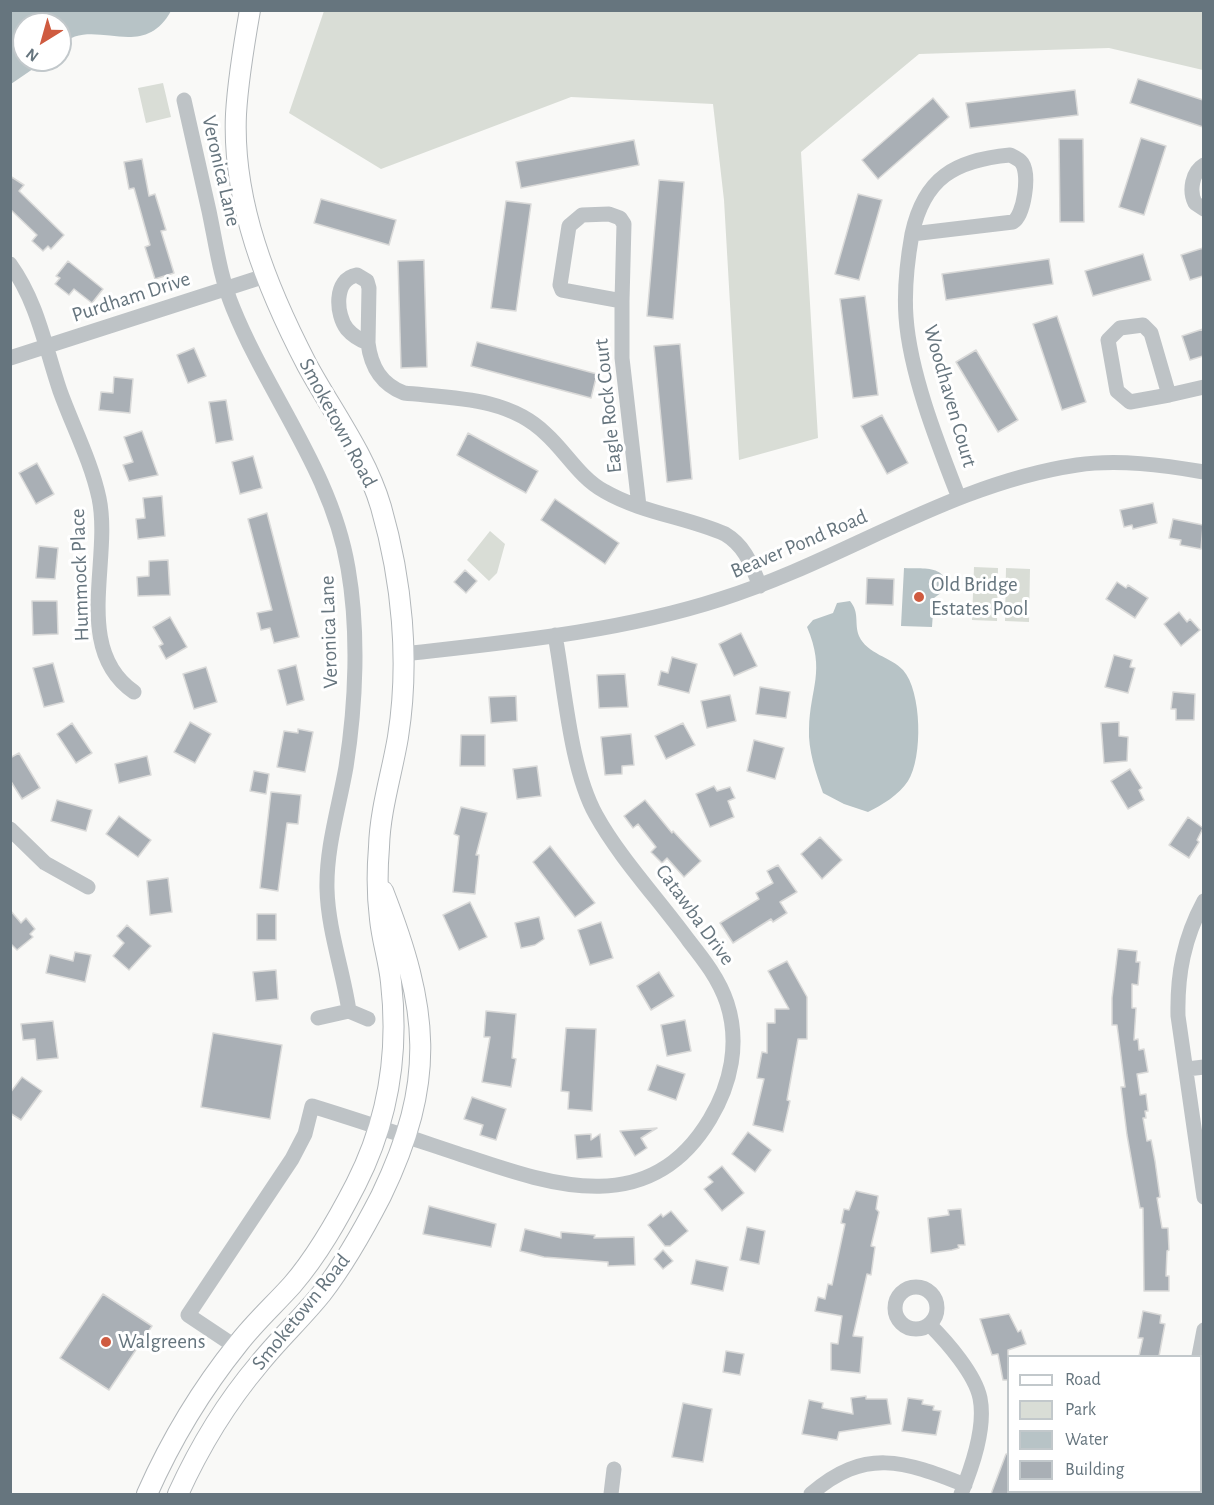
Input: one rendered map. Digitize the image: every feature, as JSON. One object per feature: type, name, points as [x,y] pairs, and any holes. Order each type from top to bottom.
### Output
[{"type":"main road","name":"Smoketown Road","points":[[147,1494],[173,1438],[236,1347],[294,1282],[320,1248],[357,1182],[372,1150],[379,1126],[388,1092],[394,1051],[394,1012],[380,922],[378,878],[382,816],[399,733],[404,654],[393,558],[380,503],[361,460],[309,368],[265,276],[245,203],[236,131],[243,48],[250,10]]},
{"type":"main road","name":"Smoketown Road","points":[[178,1494],[209,1434],[232,1398],[323,1292],[350,1252],[378,1201],[407,1137],[419,1085],[420,1028],[410,963],[378,878]]},
{"type":"street","name":"Veronica Lane","points":[[184,100],[226,288],[268,378],[316,467],[330,500],[348,568],[352,603],[352,699],[346,765],[329,861],[327,889],[329,916],[349,1011]]},
{"type":"street","name":"Woodhaven Court","points":[[912,234],[1013,222],[1019,218],[1023,210],[1025,171],[1022,163],[1010,155],[988,157],[951,169],[924,199],[912,234],[905,291],[910,348],[936,438],[959,498]]},
{"type":"street","points":[[1203,165],[1198,169],[1191,188],[1195,203],[1203,209]]},
{"type":"street","name":"Eagle Rock Court","points":[[622,301],[566,292],[560,285],[566,231],[574,219],[582,215],[613,214],[624,224],[622,358],[639,506]]},
{"type":"street","name":"Hummock Place","points":[[10,264],[31,299],[48,346],[57,381],[93,472],[99,501],[102,553],[98,602],[102,649],[117,677],[134,692]]},
{"type":"street","name":"Purdham Drive","points":[[10,358],[265,276]]},
{"type":"street","points":[[1169,395],[1148,328],[1143,325],[1125,326],[1112,334],[1108,340],[1115,384],[1123,398],[1137,402],[1169,395],[1203,387]]},
{"type":"street","points":[[368,343],[374,369],[394,389],[404,393],[477,401],[509,410],[545,432],[585,476],[601,489],[639,506],[714,529],[730,537],[748,556],[760,586]]},
{"type":"street","name":"Beaver Pond Road","points":[[404,654],[555,635],[700,606],[760,586],[959,498],[1032,473],[1078,465],[1136,464],[1203,472]]},
{"type":"street","name":"Catawba Drive","points":[[236,1347],[188,1315],[292,1159],[305,1134],[312,1106],[379,1126],[519,1174],[568,1186],[614,1185],[661,1169],[678,1156],[706,1126],[727,1084],[733,1045],[727,1003],[713,972],[596,814],[579,770],[555,635]]},
{"type":"street","points":[[10,829],[45,863],[88,887]]},
{"type":"street","points":[[1203,901],[1185,945],[1179,970],[1178,1016],[1203,1197]]},
{"type":"street","points":[[318,1018],[349,1011],[368,1019]]},
{"type":"street","points":[[1187,1069],[1203,1067]]},
{"type":"street","points":[[811,1494],[829,1478],[857,1465],[890,1462],[928,1471],[963,1490],[981,1426],[980,1397],[964,1366],[930,1324]]},
{"type":"street","points":[[1199,1355],[1203,1329]]},
{"type":"street","points":[[611,1494],[614,1469]]},
{"type":"green space","points":[[324,11],[1203,11],[1203,70],[1109,48],[919,54],[801,152],[818,438],[739,460],[724,200],[713,104],[571,97],[381,169],[289,113]]},
{"type":"green space","points":[[163,83],[171,117],[146,123],[138,88]]},
{"type":"green space","points":[[490,531],[505,544],[497,573],[489,581],[467,560]]},
{"type":"green space","points":[[974,567],[998,568],[997,621],[972,620]]},
{"type":"green space","points":[[1006,568],[1030,569],[1029,622],[1005,621]]},
{"type":"water","points":[[11,10],[171,10],[159,26],[146,34],[132,37],[87,34],[72,38],[72,12],[12,12],[12,72],[28,72],[11,84]]},
{"type":"water","name":"Old Bridge Estates Pool","points":[[904,568],[934,570],[943,575],[946,580],[945,590],[934,598],[932,627],[901,626]]},
{"type":"water","points":[[850,601],[855,610],[859,636],[873,651],[903,670],[914,693],[917,708],[918,741],[913,770],[908,781],[895,795],[868,812],[844,804],[823,793],[813,761],[809,737],[816,668],[813,643],[807,627],[813,620],[833,613],[837,603]]},
{"type":"building","points":[[1138,79],[1203,100],[1203,127],[1130,103]]},
{"type":"building","points":[[1075,90],[1078,115],[970,128],[966,103]]},
{"type":"building","points":[[933,98],[949,117],[878,179],[862,160]]},
{"type":"building","points":[[1141,138],[1166,146],[1144,215],[1119,207]]},
{"type":"building","points":[[1059,139],[1083,139],[1084,222],[1060,222]]},
{"type":"building","points":[[634,140],[639,165],[521,188],[516,162]]},
{"type":"building","points":[[142,159],[149,196],[155,194],[166,230],[161,231],[174,273],[155,279],[145,247],[150,245],[134,188],[129,189],[124,162]]},
{"type":"building","points":[[10,176],[24,185],[19,191],[64,235],[51,249],[48,246],[43,251],[32,241],[37,235],[10,209]]},
{"type":"building","points":[[659,180],[684,182],[673,319],[647,316]]},
{"type":"building","points":[[858,194],[882,200],[859,280],[835,274]]},
{"type":"building","points":[[321,199],[396,220],[389,245],[314,223]]},
{"type":"building","points":[[506,201],[531,204],[516,311],[491,308]]},
{"type":"building","points":[[1203,248],[1203,276],[1190,280],[1181,255]]},
{"type":"building","points":[[1143,254],[1151,280],[1093,296],[1085,271]]},
{"type":"building","points":[[1049,259],[1053,284],[946,300],[942,274]]},
{"type":"building","points":[[424,260],[427,367],[401,368],[398,261]]},
{"type":"building","points":[[68,261],[103,289],[92,303],[74,289],[69,295],[55,284],[60,278],[56,276]]},
{"type":"building","points":[[865,296],[878,395],[853,398],[840,299]]},
{"type":"building","points":[[1057,316],[1086,402],[1062,410],[1033,324]]},
{"type":"building","points":[[1203,329],[1203,356],[1190,360],[1182,336]]},
{"type":"building","points":[[477,342],[597,374],[591,398],[471,366]]},
{"type":"building","points":[[680,344],[692,479],[667,482],[654,346]]},
{"type":"building","points":[[194,348],[206,376],[188,383],[177,355]]},
{"type":"building","points":[[976,350],[1018,420],[998,432],[956,362]]},
{"type":"building","points":[[114,377],[133,379],[130,413],[99,410],[101,392],[113,393]]},
{"type":"building","points":[[226,400],[233,440],[216,443],[209,402]]},
{"type":"building","points":[[882,415],[908,463],[887,474],[861,426]]},
{"type":"building","points":[[142,431],[158,475],[129,481],[123,465],[133,462],[124,437]]},
{"type":"building","points":[[468,433],[538,471],[526,493],[457,455]]},
{"type":"building","points":[[253,456],[262,488],[240,494],[232,462]]},
{"type":"building","points":[[37,463],[54,494],[36,504],[19,473]]},
{"type":"building","points":[[162,496],[165,536],[138,539],[136,519],[145,518],[143,498]]},
{"type":"building","points":[[555,499],[619,543],[605,564],[541,520]]},
{"type":"building","points":[[1153,503],[1157,523],[1133,529],[1132,525],[1124,527],[1120,510]]},
{"type":"building","points":[[267,513],[299,637],[274,643],[270,628],[261,630],[257,613],[272,610],[248,519]]},
{"type":"building","points":[[1173,519],[1203,525],[1201,549],[1180,545],[1181,540],[1169,538]]},
{"type":"building","points":[[39,546],[58,548],[55,579],[36,578]]},
{"type":"building","points":[[168,560],[170,595],[138,596],[137,577],[149,576],[149,561]]},
{"type":"building","points":[[465,570],[477,581],[466,593],[454,582]]},
{"type":"building","points":[[867,578],[894,579],[893,605],[866,604]]},
{"type":"building","points":[[1117,582],[1126,588],[1128,585],[1148,598],[1135,618],[1106,599]]},
{"type":"building","points":[[32,601],[57,601],[58,634],[33,635]]},
{"type":"building","points":[[1179,612],[1187,622],[1190,619],[1200,630],[1181,646],[1164,624]]},
{"type":"building","points":[[170,617],[187,647],[166,659],[159,646],[163,644],[153,627]]},
{"type":"building","points":[[741,633],[757,666],[734,676],[719,644]]},
{"type":"building","points":[[1114,655],[1132,660],[1130,667],[1135,668],[1128,693],[1105,687]]},
{"type":"building","points":[[672,657],[697,664],[689,693],[658,685],[661,671],[668,673]]},
{"type":"building","points":[[53,663],[64,702],[44,707],[33,668]]},
{"type":"building","points":[[296,665],[304,700],[287,705],[278,670]]},
{"type":"building","points":[[206,667],[217,702],[194,709],[183,674]]},
{"type":"building","points":[[625,674],[628,707],[599,708],[597,675]]},
{"type":"building","points":[[760,687],[790,692],[786,718],[756,714]]},
{"type":"building","points":[[1173,692],[1195,694],[1194,720],[1176,720],[1176,709],[1171,709]]},
{"type":"building","points":[[730,695],[736,721],[707,728],[701,701]]},
{"type":"building","points":[[516,696],[517,721],[491,723],[489,697]]},
{"type":"building","points":[[190,722],[211,734],[195,763],[174,752]]},
{"type":"building","points":[[1119,722],[1119,736],[1128,737],[1127,761],[1104,763],[1101,723]]},
{"type":"building","points":[[72,723],[92,753],[76,763],[57,734]]},
{"type":"building","points":[[683,723],[695,745],[666,759],[655,736]]},
{"type":"building","points":[[298,729],[313,732],[305,772],[277,767],[284,731],[298,733]]},
{"type":"building","points":[[631,734],[634,765],[622,766],[622,774],[605,775],[601,737]]},
{"type":"building","points":[[461,735],[485,735],[485,766],[460,766]]},
{"type":"building","points":[[754,740],[784,748],[775,779],[747,771]]},
{"type":"building","points":[[19,753],[40,788],[22,799],[10,780],[10,758]]},
{"type":"building","points":[[147,756],[151,775],[119,783],[115,764]]},
{"type":"building","points":[[537,766],[541,796],[517,799],[513,769]]},
{"type":"building","points":[[1130,769],[1142,788],[1139,790],[1144,800],[1128,809],[1111,781]]},
{"type":"building","points":[[254,771],[269,774],[266,794],[250,791]]},
{"type":"building","points":[[714,786],[717,791],[730,787],[735,798],[728,801],[734,817],[710,827],[696,794]]},
{"type":"building","points":[[271,792],[301,795],[298,824],[287,823],[278,891],[260,888]]},
{"type":"building","points":[[57,800],[92,810],[86,831],[51,821]]},
{"type":"building","points":[[645,800],[672,833],[673,831],[701,861],[684,877],[667,858],[662,863],[651,852],[656,847],[638,824],[633,828],[624,816]]},
{"type":"building","points":[[461,807],[487,813],[476,855],[479,855],[475,894],[453,892],[459,836],[454,834]]},
{"type":"building","points":[[119,816],[151,840],[138,857],[106,834]]},
{"type":"building","points":[[1188,817],[1203,828],[1197,840],[1199,842],[1189,858],[1169,845]]},
{"type":"building","points":[[820,837],[842,860],[822,879],[801,854]]},
{"type":"building","points":[[550,846],[595,903],[575,917],[533,862]]},
{"type":"building","points":[[778,865],[797,892],[780,902],[787,913],[773,922],[771,919],[733,943],[720,923],[759,899],[756,893],[773,883],[767,871]]},
{"type":"building","points":[[168,878],[172,912],[150,915],[147,881]]},
{"type":"building","points":[[470,902],[487,937],[459,950],[443,915]]},
{"type":"building","points":[[10,910],[21,923],[26,918],[35,929],[30,934],[33,937],[17,950],[10,943]]},
{"type":"building","points":[[257,914],[276,914],[276,940],[257,940]]},
{"type":"building","points":[[539,917],[544,939],[535,945],[521,948],[515,923]]},
{"type":"building","points":[[601,922],[613,958],[590,965],[578,930]]},
{"type":"building","points":[[127,925],[151,946],[129,970],[113,956],[124,943],[117,936]]},
{"type":"building","points":[[1118,949],[1137,951],[1136,962],[1140,962],[1138,985],[1132,984],[1132,1008],[1136,1008],[1134,1040],[1138,1039],[1139,1050],[1144,1049],[1148,1072],[1137,1074],[1140,1095],[1146,1094],[1148,1111],[1145,1111],[1146,1118],[1143,1118],[1147,1141],[1151,1140],[1155,1161],[1160,1197],[1157,1198],[1162,1228],[1168,1228],[1169,1250],[1167,1251],[1166,1276],[1169,1276],[1169,1291],[1144,1291],[1143,1208],[1140,1208],[1127,1135],[1121,1087],[1125,1087],[1117,1025],[1112,1025],[1112,998]]},
{"type":"building","points":[[75,952],[91,955],[85,982],[46,973],[50,955],[73,961]]},
{"type":"building","points":[[787,961],[807,997],[807,1039],[798,1039],[787,1100],[790,1101],[783,1132],[753,1125],[764,1079],[757,1078],[762,1052],[767,1053],[767,1023],[775,1023],[775,1009],[789,1009],[768,971]]},
{"type":"building","points":[[276,970],[278,999],[256,1001],[253,972]]},
{"type":"building","points":[[659,972],[674,996],[651,1010],[637,986]]},
{"type":"building","points":[[486,1011],[516,1014],[512,1058],[516,1059],[511,1087],[482,1082],[490,1037],[484,1037]]},
{"type":"building","points":[[685,1020],[691,1051],[667,1056],[661,1025]]},
{"type":"building","points":[[53,1021],[58,1058],[37,1060],[35,1039],[23,1040],[21,1024]]},
{"type":"building","points":[[566,1028],[596,1029],[592,1111],[568,1109],[569,1092],[561,1091]]},
{"type":"building","points":[[213,1033],[282,1045],[270,1119],[201,1107]]},
{"type":"building","points":[[657,1065],[685,1074],[676,1100],[648,1090]]},
{"type":"building","points":[[22,1077],[42,1091],[21,1120],[10,1113],[10,1093]]},
{"type":"building","points":[[472,1097],[506,1109],[496,1140],[480,1135],[483,1125],[464,1119]]},
{"type":"building","points":[[657,1128],[641,1138],[647,1148],[635,1156],[620,1131]]},
{"type":"building","points":[[748,1132],[771,1150],[755,1172],[732,1154]]},
{"type":"building","points":[[591,1134],[591,1140],[600,1134],[602,1157],[577,1159],[575,1135]]},
{"type":"building","points":[[722,1166],[744,1193],[722,1211],[704,1189],[713,1182],[708,1177]]},
{"type":"building","points":[[856,1191],[878,1196],[876,1209],[879,1212],[871,1246],[875,1247],[871,1275],[867,1274],[853,1336],[863,1337],[860,1373],[831,1370],[831,1343],[838,1344],[842,1316],[815,1311],[818,1297],[825,1299],[828,1284],[832,1285],[845,1224],[841,1223],[844,1209],[849,1210]]},
{"type":"building","points":[[429,1206],[496,1224],[491,1247],[423,1234]]},
{"type":"building","points":[[961,1209],[965,1245],[958,1245],[959,1248],[952,1250],[931,1253],[928,1218],[949,1215],[948,1210]]},
{"type":"building","points":[[671,1211],[688,1231],[670,1246],[665,1246],[648,1225],[661,1214],[663,1217]]},
{"type":"building","points":[[747,1227],[765,1231],[759,1264],[740,1260]]},
{"type":"building","points":[[525,1229],[561,1238],[561,1232],[595,1235],[594,1238],[634,1237],[635,1265],[608,1266],[608,1262],[544,1257],[520,1251]]},
{"type":"building","points":[[663,1250],[673,1261],[663,1269],[654,1259]]},
{"type":"building","points":[[696,1260],[728,1267],[723,1291],[691,1284]]},
{"type":"building","name":"Walgreens","points":[[103,1294],[152,1326],[109,1390],[60,1358]]},
{"type":"building","points":[[1143,1311],[1161,1315],[1160,1323],[1165,1324],[1159,1355],[1139,1355],[1143,1338],[1138,1338]]},
{"type":"building","points":[[1009,1314],[1018,1332],[1021,1330],[1026,1344],[1008,1350],[1007,1380],[1003,1380],[998,1354],[992,1355],[980,1319]]},
{"type":"building","points":[[726,1351],[744,1354],[740,1375],[723,1372]]},
{"type":"building","points":[[866,1396],[866,1399],[887,1399],[891,1424],[839,1432],[837,1440],[802,1434],[809,1400],[823,1403],[822,1408],[853,1414],[851,1398]]},
{"type":"building","points":[[908,1398],[923,1400],[922,1404],[934,1406],[933,1410],[941,1411],[936,1435],[902,1431]]},
{"type":"building","points":[[683,1403],[712,1409],[703,1462],[672,1457]]},
{"type":"building","points":[[1006,1454],[1007,1454],[1008,1494],[991,1494]]},
{"type":"place","name":"Old Bridge Estates Pool","points":[[919,597]]},
{"type":"place","name":"Walgreens","points":[[106,1342]]}]
